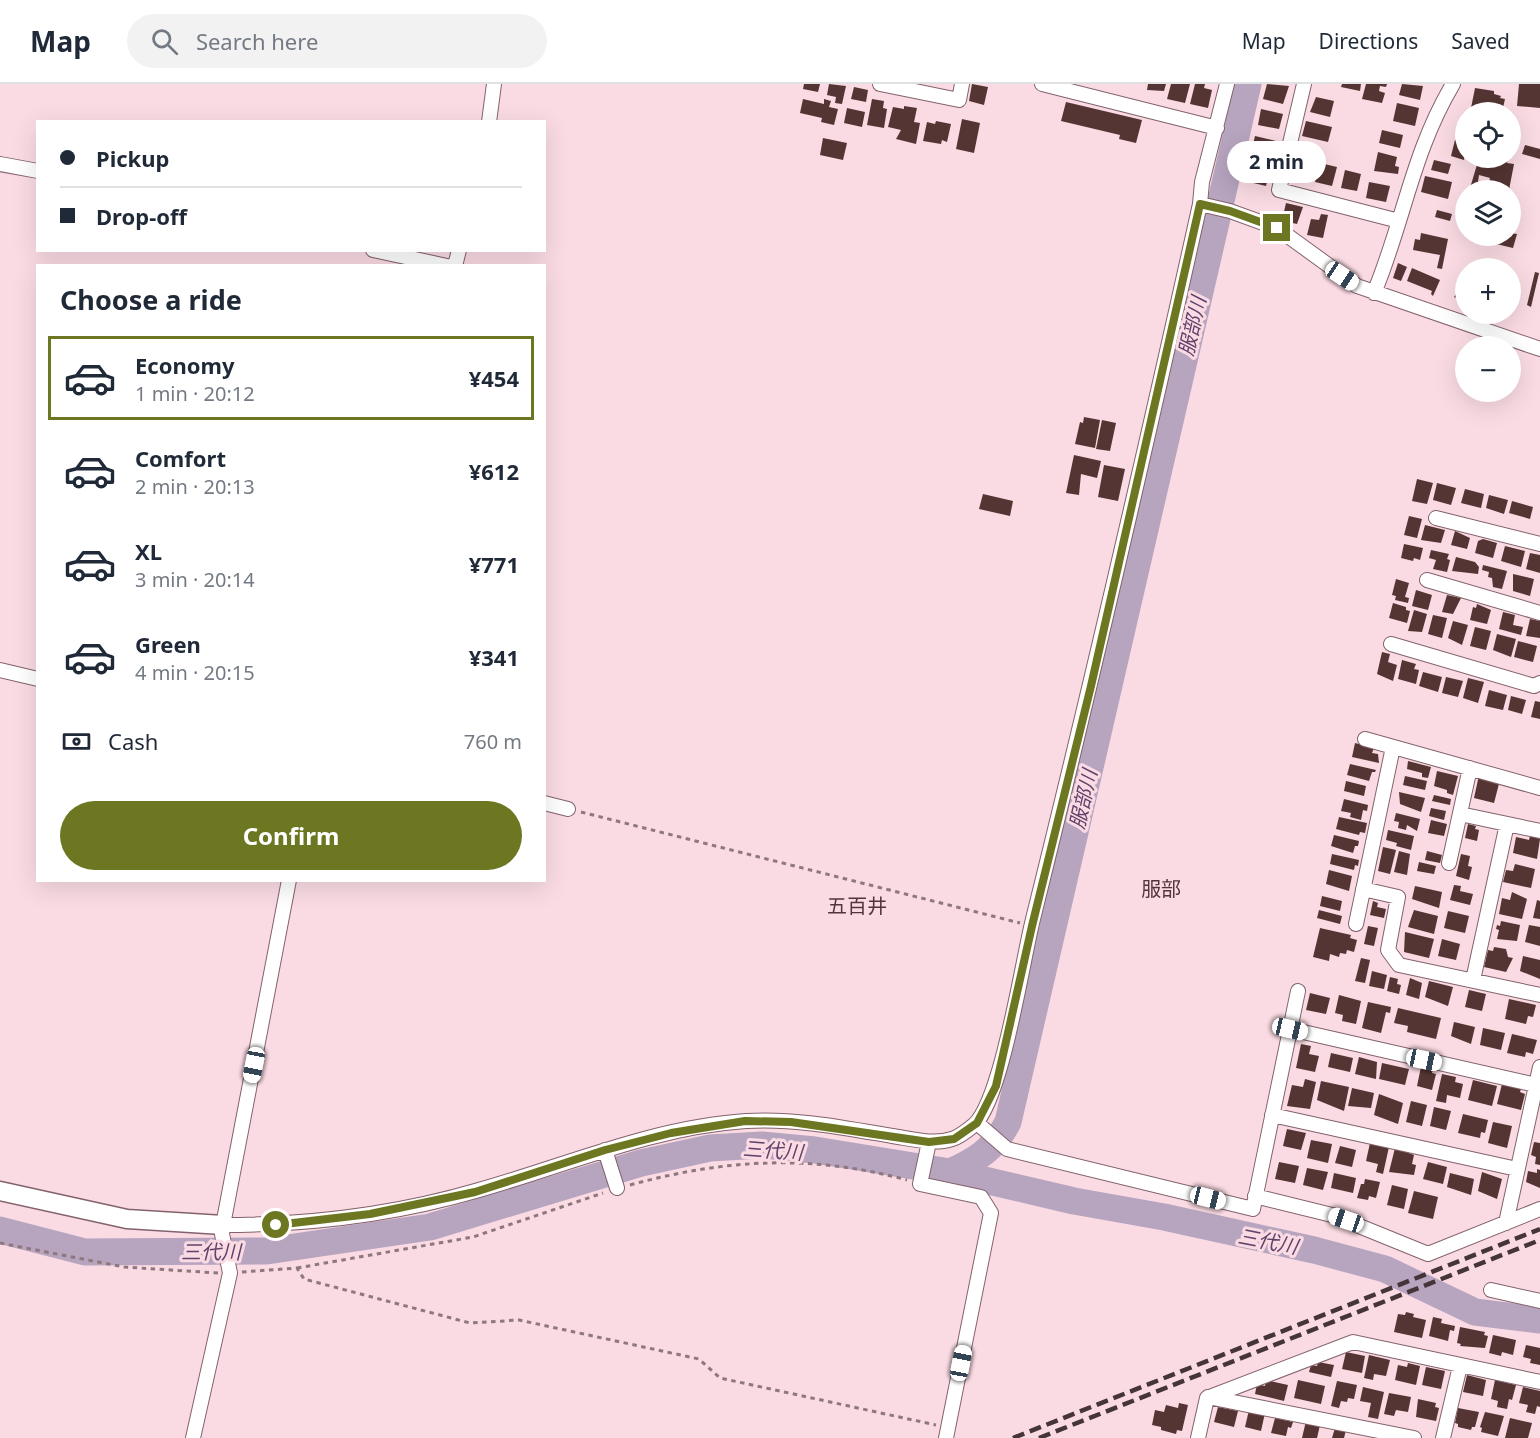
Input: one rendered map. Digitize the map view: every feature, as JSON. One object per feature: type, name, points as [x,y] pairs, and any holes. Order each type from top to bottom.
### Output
[{"type":"street","points":[[489,120],[494,84]]},
{"type":"street","points":[[880,84],[904,86],[959,100],[962,84]]},
{"type":"street","points":[[1042,84],[1081,89],[1217,128]]},
{"type":"street","points":[[0,1191],[128,1219],[223,1230],[370,1214],[475,1192],[671,1133],[745,1121],[791,1122],[928,1144],[954,1139],[980,1126],[996,1086],[1032,926],[1091,686],[1200,204],[1202,182],[1227,84]]},
{"type":"street","points":[[1304,84],[1279,190],[1399,221]]},
{"type":"street","points":[[1374,293],[1390,254],[1420,150],[1453,84]]},
{"type":"street","points":[[0,164],[36,171]]},
{"type":"street","points":[[1200,204],[1230,211],[1277,228],[1357,286],[1540,349]]},
{"type":"street","points":[[382,252],[438,264]]},
{"type":"street","points":[[1436,518],[1540,544]]},
{"type":"street","points":[[1427,580],[1540,613]]},
{"type":"street","points":[[1391,644],[1534,686],[1540,683]]},
{"type":"street","points":[[0,670],[36,679]]},
{"type":"street","points":[[1365,739],[1540,788]]},
{"type":"street","points":[[1356,924],[1393,747]]},
{"type":"street","points":[[1449,864],[1470,768]]},
{"type":"street","points":[[546,804],[568,809]]},
{"type":"street","points":[[1460,814],[1540,831]]},
{"type":"street","points":[[1473,980],[1507,824]]},
{"type":"street","points":[[193,1438],[229,1270],[223,1230],[289,882]]},
{"type":"street","points":[[1363,889],[1398,897],[1388,950],[1399,965],[1540,995]]},
{"type":"street","points":[[980,1126],[1006,1149],[1253,1209],[1298,991]]},
{"type":"street","points":[[1290,1029],[1536,1085]]},
{"type":"street","points":[[1506,1222],[1540,1067]]},
{"type":"street","points":[[1272,1115],[1517,1169]]},
{"type":"street","points":[[928,1144],[921,1181],[981,1197],[991,1213],[947,1433]]},
{"type":"street","points":[[605,1152],[616,1187]]},
{"type":"street","points":[[1255,1196],[1332,1215],[1428,1254],[1540,1209]]},
{"type":"street","points":[[1491,1290],[1540,1301]]},
{"type":"street","points":[[1208,1397],[1353,1342],[1540,1383]]},
{"type":"street","points":[[1443,1438],[1460,1366]]},
{"type":"street","points":[[1198,1438],[1208,1397]]},
{"type":"street","points":[[1208,1397],[1414,1438]]},
{"type":"path","points":[[568,809],[1032,926]]},
{"type":"path","points":[[0,1243],[124,1267],[229,1270],[297,1268],[474,1237],[616,1187],[673,1173],[734,1163],[808,1163],[874,1171],[921,1181]]},
{"type":"path","points":[[297,1268],[304,1280],[470,1323],[519,1320],[699,1359],[720,1378],[947,1433]]},
{"type":"building","points":[[804,84],[820,84],[818,92],[803,89]]},
{"type":"building","points":[[829,84],[846,86],[842,104],[835,103],[836,97],[827,95]]},
{"type":"building","points":[[972,84],[988,87],[984,105],[969,101]]},
{"type":"building","points":[[1148,84],[1166,84],[1164,91],[1147,90]]},
{"type":"building","points":[[1171,84],[1190,84],[1185,103],[1167,99]]},
{"type":"building","points":[[1195,84],[1205,84],[1204,88],[1212,90],[1208,108],[1190,104]]},
{"type":"building","points":[[1267,84],[1289,86],[1283,104],[1263,99]]},
{"type":"building","points":[[1342,84],[1361,84],[1360,91],[1341,87]]},
{"type":"building","points":[[1366,84],[1387,84],[1386,87],[1380,86],[1379,91],[1385,93],[1382,103],[1362,99]]},
{"type":"building","points":[[1402,84],[1423,86],[1420,100],[1399,95]]},
{"type":"building","points":[[1519,84],[1540,84],[1540,108],[1521,106],[1521,102],[1517,102]]},
{"type":"building","points":[[854,87],[868,90],[866,102],[851,99]]},
{"type":"building","points":[[1475,88],[1494,91],[1494,94],[1505,99],[1504,102],[1472,102]]},
{"type":"building","points":[[1316,97],[1334,101],[1330,117],[1310,112]]},
{"type":"building","points":[[803,99],[824,104],[824,99],[831,101],[829,107],[838,109],[834,125],[821,122],[822,118],[800,113]]},
{"type":"building","points":[[872,99],[884,101],[883,108],[887,109],[884,128],[867,125]]},
{"type":"building","points":[[1066,102],[1142,120],[1136,143],[1119,139],[1120,135],[1061,121]]},
{"type":"building","points":[[1397,103],[1419,108],[1415,126],[1393,121]]},
{"type":"building","points":[[904,106],[917,108],[914,122],[920,123],[916,144],[896,139],[901,130],[888,127],[893,107],[904,109]]},
{"type":"building","points":[[847,108],[865,112],[862,127],[844,123]]},
{"type":"building","points":[[1261,109],[1283,114],[1279,129],[1258,125]]},
{"type":"building","points":[[962,119],[980,123],[974,153],[956,149]]},
{"type":"building","points":[[936,121],[951,124],[947,142],[942,140],[941,144],[923,141],[927,122],[935,124]]},
{"type":"building","points":[[1306,121],[1332,127],[1328,142],[1302,136]]},
{"type":"building","points":[[1382,130],[1403,135],[1400,148],[1379,143]]},
{"type":"building","points":[[1255,136],[1276,141],[1274,150],[1269,149],[1267,157],[1251,153]]},
{"type":"building","points":[[823,138],[847,143],[843,160],[820,155]]},
{"type":"building","points":[[1455,140],[1455,157],[1451,156]]},
{"type":"building","points":[[1525,145],[1540,149],[1540,159],[1522,154]]},
{"type":"building","points":[[1378,152],[1397,157],[1395,166],[1399,167],[1398,174],[1374,171]]},
{"type":"building","points":[[1296,160],[1314,164],[1310,179],[1293,175]]},
{"type":"building","points":[[1434,160],[1451,164],[1448,174],[1431,170]]},
{"type":"building","points":[[1320,163],[1337,167],[1332,186],[1315,182]]},
{"type":"building","points":[[1249,164],[1270,169],[1266,186],[1245,181]]},
{"type":"building","points":[[1476,168],[1513,168],[1511,180],[1489,180],[1490,178],[1479,175],[1478,180],[1472,180]]},
{"type":"building","points":[[1345,170],[1361,174],[1357,191],[1341,188]]},
{"type":"building","points":[[1425,176],[1452,182],[1448,199],[1421,192]]},
{"type":"building","points":[[1369,182],[1390,186],[1386,202],[1366,198]]},
{"type":"building","points":[[1286,203],[1303,207],[1297,224],[1288,222],[1289,218],[1283,216]]},
{"type":"building","points":[[1437,210],[1452,214],[1450,221],[1435,217]]},
{"type":"building","points":[[1321,214],[1328,215],[1323,238],[1307,235],[1311,219],[1319,220]]},
{"type":"building","points":[[1421,233],[1448,239],[1442,269],[1437,268],[1440,255],[1413,250],[1415,239],[1420,240]]},
{"type":"building","points":[[1398,263],[1407,267],[1401,281],[1393,278]]},
{"type":"building","points":[[1412,268],[1440,280],[1433,296],[1432,291],[1407,281]]},
{"type":"building","points":[[1535,272],[1539,273],[1531,307],[1527,305]]},
{"type":"building","points":[[1084,417],[1100,420],[1095,448],[1075,444],[1080,422],[1083,423]]},
{"type":"building","points":[[1102,420],[1116,423],[1110,451],[1096,449]]},
{"type":"building","points":[[1074,455],[1101,461],[1097,478],[1081,474],[1079,495],[1066,493]]},
{"type":"building","points":[[1104,465],[1125,469],[1118,501],[1098,497]]},
{"type":"building","points":[[1417,479],[1433,483],[1427,504],[1412,501]]},
{"type":"building","points":[[1437,483],[1456,488],[1451,505],[1433,500]]},
{"type":"building","points":[[1465,489],[1484,494],[1481,508],[1461,503]]},
{"type":"building","points":[[983,494],[1013,501],[1010,516],[979,509]]},
{"type":"building","points":[[1489,495],[1508,500],[1504,514],[1486,508]]},
{"type":"building","points":[[1512,501],[1533,507],[1530,519],[1509,513]]},
{"type":"building","points":[[1409,516],[1422,519],[1417,538],[1404,535]]},
{"type":"building","points":[[1425,525],[1445,530],[1441,543],[1421,540]]},
{"type":"building","points":[[1455,531],[1470,538],[1467,549],[1451,545]]},
{"type":"building","points":[[1483,539],[1497,543],[1493,558],[1475,553],[1478,541]]},
{"type":"building","points":[[1404,544],[1423,548],[1420,560],[1401,558]]},
{"type":"building","points":[[1505,546],[1525,551],[1521,567],[1501,561]]},
{"type":"building","points":[[1431,550],[1449,554],[1447,572],[1433,569],[1436,560],[1429,558]]},
{"type":"building","points":[[1530,553],[1540,555],[1540,573],[1526,569]]},
{"type":"building","points":[[1456,557],[1475,562],[1479,567],[1478,574],[1452,571]]},
{"type":"building","points":[[1483,565],[1507,571],[1502,589],[1493,587],[1492,578],[1488,577],[1489,572],[1482,570]]},
{"type":"building","points":[[1513,574],[1534,579],[1530,596],[1513,591]]},
{"type":"building","points":[[1396,579],[1409,583],[1405,597],[1409,598],[1408,603],[1395,600],[1396,596],[1392,595]]},
{"type":"building","points":[[1416,590],[1432,595],[1428,610],[1412,606]]},
{"type":"building","points":[[1447,595],[1461,598],[1453,614],[1442,612]]},
{"type":"building","points":[[1393,603],[1406,607],[1406,610],[1410,611],[1407,623],[1389,618]]},
{"type":"building","points":[[1477,604],[1491,610],[1487,624],[1470,620],[1473,607],[1476,608]]},
{"type":"building","points":[[1414,610],[1427,614],[1422,632],[1408,631]]},
{"type":"building","points":[[1503,612],[1515,615],[1513,625],[1523,627],[1521,635],[1499,629]]},
{"type":"building","points":[[1433,615],[1447,618],[1442,638],[1428,634]]},
{"type":"building","points":[[1530,619],[1540,621],[1540,638],[1526,636]]},
{"type":"building","points":[[1453,621],[1468,625],[1462,645],[1448,638]]},
{"type":"building","points":[[1475,627],[1491,631],[1486,650],[1470,646]]},
{"type":"building","points":[[1497,634],[1516,639],[1511,657],[1493,650]]},
{"type":"building","points":[[1518,641],[1537,646],[1533,662],[1514,657]]},
{"type":"building","points":[[1382,652],[1390,654],[1388,662],[1397,665],[1393,681],[1377,674]]},
{"type":"building","points":[[1402,660],[1416,664],[1414,669],[1419,670],[1416,684],[1398,679]]},
{"type":"building","points":[[1423,672],[1442,677],[1438,692],[1419,686]]},
{"type":"building","points":[[1446,677],[1463,681],[1458,697],[1442,693]]},
{"type":"building","points":[[1468,678],[1484,682],[1478,703],[1463,698]]},
{"type":"building","points":[[1489,690],[1507,695],[1503,710],[1485,706]]},
{"type":"building","points":[[1511,696],[1526,700],[1522,714],[1508,710]]},
{"type":"building","points":[[1535,701],[1540,702],[1540,719],[1531,717]]},
{"type":"building","points":[[1355,743],[1374,748],[1372,753],[1378,754],[1379,763],[1352,757]]},
{"type":"building","points":[[1408,761],[1431,767],[1428,778],[1422,777],[1422,773],[1407,769]]},
{"type":"building","points":[[1350,764],[1376,770],[1372,772],[1369,781],[1347,775]]},
{"type":"building","points":[[1437,771],[1458,776],[1453,795],[1447,793],[1447,790],[1434,786]]},
{"type":"building","points":[[1479,775],[1500,780],[1494,803],[1474,798]]},
{"type":"building","points":[[1405,776],[1427,781],[1425,790],[1403,785]]},
{"type":"building","points":[[1346,781],[1366,786],[1364,796],[1344,791]]},
{"type":"building","points":[[1399,792],[1425,798],[1421,812],[1400,804]]},
{"type":"building","points":[[1434,795],[1451,799],[1450,805],[1432,801]]},
{"type":"building","points":[[1344,799],[1368,805],[1367,811],[1363,810],[1361,820],[1350,817],[1351,813],[1341,811]]},
{"type":"building","points":[[1431,808],[1446,811],[1444,820],[1429,816]]},
{"type":"building","points":[[1396,813],[1420,819],[1417,831],[1407,825],[1406,830],[1398,828],[1399,822],[1394,821]]},
{"type":"building","points":[[1339,817],[1367,823],[1365,833],[1360,832],[1359,835],[1336,829]]},
{"type":"building","points":[[1431,820],[1447,824],[1444,836],[1428,833]]},
{"type":"building","points":[[1468,824],[1476,826],[1475,829],[1479,830],[1477,841],[1465,838]]},
{"type":"building","points":[[1388,830],[1414,836],[1411,850],[1396,846],[1397,843],[1386,840]]},
{"type":"building","points":[[1334,835],[1359,841],[1358,846],[1355,846],[1353,853],[1331,846]]},
{"type":"building","points":[[1530,836],[1540,839],[1537,859],[1513,853],[1516,837],[1529,840]]},
{"type":"building","points":[[1383,847],[1396,850],[1390,874],[1378,871]]},
{"type":"building","points":[[1399,851],[1410,854],[1407,875],[1394,872]]},
{"type":"building","points":[[1427,851],[1442,855],[1440,863],[1425,860]]},
{"type":"building","points":[[1332,854],[1359,860],[1358,866],[1355,865],[1354,870],[1330,864]]},
{"type":"building","points":[[1461,854],[1470,856],[1468,866],[1472,867],[1469,880],[1456,876]]},
{"type":"building","points":[[1419,862],[1436,866],[1434,874],[1417,871]]},
{"type":"building","points":[[1515,864],[1535,869],[1531,888],[1503,882],[1506,870],[1513,871]]},
{"type":"building","points":[[1329,870],[1352,876],[1349,891],[1326,884]]},
{"type":"building","points":[[1454,885],[1461,886],[1460,891],[1473,894],[1470,905],[1450,900]]},
{"type":"building","points":[[1415,886],[1442,892],[1439,908],[1412,899]]},
{"type":"building","points":[[1512,892],[1527,899],[1522,919],[1499,914],[1502,898],[1510,900]]},
{"type":"building","points":[[1322,896],[1342,901],[1340,911],[1320,906]]},
{"type":"building","points":[[1537,900],[1540,901],[1540,919],[1533,918]]},
{"type":"building","points":[[1373,901],[1378,903],[1377,907],[1386,909],[1384,918],[1370,915]]},
{"type":"building","points":[[1319,910],[1342,916],[1340,924],[1317,918]]},
{"type":"building","points":[[1414,910],[1438,916],[1434,934],[1408,927]]},
{"type":"building","points":[[1448,911],[1469,916],[1465,933],[1444,928]]},
{"type":"building","points":[[1501,921],[1520,925],[1517,941],[1497,939],[1499,930],[1496,929],[1497,925],[1500,926]]},
{"type":"building","points":[[1529,925],[1540,927],[1540,946],[1525,942]]},
{"type":"building","points":[[1368,926],[1378,928],[1374,946],[1364,944]]},
{"type":"building","points":[[1320,928],[1351,935],[1350,938],[1357,940],[1354,952],[1347,950],[1346,954],[1340,953],[1339,957],[1330,954],[1329,961],[1313,957]]},
{"type":"building","points":[[1405,932],[1434,939],[1429,958],[1404,952]]},
{"type":"building","points":[[1442,939],[1460,944],[1456,960],[1438,956]]},
{"type":"building","points":[[1494,947],[1506,949],[1508,957],[1513,958],[1506,972],[1484,967],[1488,950],[1493,951]]},
{"type":"building","points":[[1523,956],[1540,960],[1540,979],[1520,971]]},
{"type":"building","points":[[1361,958],[1370,960],[1365,983],[1355,981]]},
{"type":"building","points":[[1372,971],[1387,975],[1384,989],[1369,986]]},
{"type":"building","points":[[1390,977],[1398,979],[1397,984],[1401,985],[1399,994],[1387,991]]},
{"type":"building","points":[[1410,978],[1422,983],[1419,999],[1406,995]]},
{"type":"building","points":[[1429,981],[1453,987],[1448,1006],[1425,997]]},
{"type":"building","points":[[1469,990],[1486,994],[1482,1011],[1465,1007]]},
{"type":"building","points":[[1310,993],[1330,998],[1326,1014],[1306,1010]]},
{"type":"building","points":[[1339,995],[1361,1001],[1356,1024],[1342,1021],[1343,1015],[1335,1013]]},
{"type":"building","points":[[1509,999],[1536,1005],[1533,1017],[1528,1016],[1526,1024],[1505,1019]]},
{"type":"building","points":[[1368,1002],[1391,1007],[1390,1013],[1386,1012],[1381,1033],[1362,1028]]},
{"type":"building","points":[[1398,1008],[1441,1018],[1436,1039],[1407,1032],[1408,1026],[1394,1023]]},
{"type":"building","points":[[1454,1022],[1475,1027],[1471,1044],[1451,1036]]},
{"type":"building","points":[[1483,1028],[1505,1033],[1501,1050],[1480,1045]]},
{"type":"building","points":[[1512,1034],[1537,1040],[1533,1054],[1526,1052],[1525,1057],[1507,1053]]},
{"type":"building","points":[[1301,1044],[1311,1046],[1309,1054],[1319,1056],[1315,1072],[1296,1068]]},
{"type":"building","points":[[1331,1053],[1353,1058],[1350,1072],[1328,1067]]},
{"type":"building","points":[[1359,1057],[1377,1062],[1376,1079],[1355,1074]]},
{"type":"building","points":[[1382,1063],[1409,1069],[1405,1085],[1379,1079]]},
{"type":"building","points":[[1421,1067],[1433,1069],[1432,1073],[1436,1074],[1432,1090],[1417,1086]]},
{"type":"building","points":[[1442,1074],[1456,1077],[1455,1082],[1463,1084],[1460,1098],[1447,1095],[1446,1103],[1436,1101]]},
{"type":"building","points":[[1305,1079],[1316,1082],[1310,1109],[1287,1106],[1292,1085],[1303,1087]]},
{"type":"building","points":[[1473,1080],[1497,1086],[1492,1106],[1468,1100]]},
{"type":"building","points":[[1321,1081],[1349,1087],[1344,1111],[1317,1100]]},
{"type":"building","points":[[1502,1084],[1521,1089],[1520,1092],[1525,1094],[1521,1110],[1497,1104]]},
{"type":"building","points":[[1352,1088],[1374,1093],[1371,1108],[1348,1106]]},
{"type":"building","points":[[1379,1094],[1403,1103],[1398,1124],[1374,1115]]},
{"type":"building","points":[[1411,1101],[1427,1105],[1422,1126],[1406,1122]]},
{"type":"building","points":[[1434,1107],[1451,1111],[1446,1130],[1430,1126]]},
{"type":"building","points":[[1463,1114],[1488,1120],[1485,1133],[1481,1132],[1480,1138],[1458,1133]]},
{"type":"building","points":[[1493,1122],[1512,1126],[1507,1148],[1488,1143]]},
{"type":"building","points":[[1287,1129],[1306,1133],[1301,1150],[1283,1146]]},
{"type":"building","points":[[1311,1140],[1332,1144],[1328,1163],[1307,1158]]},
{"type":"building","points":[[1534,1142],[1540,1143],[1540,1165],[1535,1164],[1536,1157],[1531,1155]]},
{"type":"building","points":[[1370,1143],[1389,1147],[1383,1174],[1376,1172],[1378,1164],[1366,1161]]},
{"type":"building","points":[[1340,1146],[1356,1150],[1352,1167],[1335,1163]]},
{"type":"building","points":[[1395,1148],[1414,1155],[1412,1164],[1416,1165],[1414,1175],[1389,1172]]},
{"type":"building","points":[[1279,1162],[1299,1166],[1295,1183],[1275,1179]]},
{"type":"building","points":[[1428,1162],[1447,1167],[1443,1184],[1423,1179]]},
{"type":"building","points":[[1307,1168],[1328,1172],[1323,1190],[1303,1185]]},
{"type":"building","points":[[1537,1169],[1540,1170],[1540,1188],[1526,1182],[1528,1171],[1537,1173]]},
{"type":"building","points":[[1482,1172],[1502,1179],[1497,1199],[1478,1191]]},
{"type":"building","points":[[1334,1173],[1356,1178],[1353,1193],[1331,1188]]},
{"type":"building","points":[[1450,1173],[1474,1179],[1471,1195],[1447,1187]]},
{"type":"building","points":[[1365,1179],[1380,1182],[1376,1198],[1369,1196],[1368,1200],[1357,1198]]},
{"type":"building","points":[[1392,1185],[1408,1189],[1404,1209],[1387,1205]]},
{"type":"building","points":[[1414,1191],[1438,1197],[1433,1219],[1408,1213]]},
{"type":"building","points":[[1406,1312],[1414,1314],[1413,1317],[1426,1320],[1422,1338],[1394,1332],[1398,1314],[1405,1315]]},
{"type":"building","points":[[1433,1317],[1442,1319],[1441,1323],[1455,1326],[1454,1331],[1450,1330],[1448,1341],[1429,1336]]},
{"type":"building","points":[[1460,1327],[1485,1332],[1484,1335],[1488,1336],[1485,1348],[1460,1346],[1461,1344],[1457,1343]]},
{"type":"building","points":[[1493,1335],[1516,1340],[1513,1355],[1502,1352],[1501,1356],[1489,1353]]},
{"type":"building","points":[[1526,1345],[1540,1348],[1540,1365],[1530,1363],[1531,1359],[1523,1357]]},
{"type":"building","points":[[1346,1352],[1365,1356],[1362,1373],[1342,1369]]},
{"type":"building","points":[[1369,1355],[1390,1360],[1386,1376],[1374,1374],[1373,1380],[1364,1378]]},
{"type":"building","points":[[1318,1362],[1334,1365],[1331,1377],[1309,1372],[1311,1365],[1317,1366]]},
{"type":"building","points":[[1408,1363],[1420,1366],[1416,1385],[1395,1380],[1398,1365],[1407,1367]]},
{"type":"building","points":[[1426,1367],[1445,1371],[1441,1389],[1422,1385]]},
{"type":"building","points":[[1467,1375],[1486,1380],[1483,1396],[1463,1392]]},
{"type":"building","points":[[1266,1380],[1288,1385],[1284,1401],[1255,1394],[1257,1384],[1265,1386]]},
{"type":"building","points":[[1298,1380],[1325,1386],[1321,1404],[1294,1398]]},
{"type":"building","points":[[1495,1380],[1516,1385],[1507,1409],[1497,1407],[1498,1401],[1491,1399]]},
{"type":"building","points":[[1337,1381],[1357,1385],[1354,1399],[1348,1398],[1347,1402],[1341,1401],[1339,1408],[1331,1406]]},
{"type":"building","points":[[1363,1387],[1384,1392],[1378,1419],[1368,1417],[1371,1403],[1360,1401]]},
{"type":"building","points":[[1523,1387],[1540,1391],[1540,1407],[1537,1406],[1535,1414],[1526,1412],[1528,1405],[1519,1403]]},
{"type":"building","points":[[1389,1393],[1411,1397],[1408,1412],[1396,1410],[1394,1416],[1384,1414]]},
{"type":"building","points":[[1418,1399],[1436,1403],[1435,1407],[1439,1408],[1436,1421],[1416,1417]]},
{"type":"building","points":[[1179,1403],[1188,1405],[1182,1431],[1177,1430],[1176,1434],[1152,1425],[1155,1410],[1164,1412],[1166,1405],[1178,1408]]},
{"type":"building","points":[[1218,1407],[1238,1411],[1234,1427],[1214,1422]]},
{"type":"building","points":[[1458,1408],[1479,1412],[1475,1427],[1471,1430],[1458,1427],[1455,1423]]},
{"type":"building","points":[[1249,1410],[1265,1413],[1261,1431],[1245,1427]]},
{"type":"building","points":[[1485,1412],[1504,1416],[1498,1436],[1481,1432],[1480,1427]]},
{"type":"building","points":[[1275,1418],[1293,1422],[1291,1428],[1288,1427],[1286,1436],[1271,1433]]},
{"type":"building","points":[[1510,1418],[1532,1423],[1528,1438],[1505,1438]]},
{"type":"building","points":[[1306,1421],[1320,1425],[1317,1438],[1302,1438]]},
{"type":"building","points":[[1335,1428],[1346,1430],[1344,1438],[1332,1438]]},
{"type":"waterway","name":"服部川","points":[[950,1172],[991,1147],[1008,1122],[1248,84]]},
{"type":"waterway","name":"三代川","points":[[0,1230],[85,1252],[267,1251],[430,1227],[641,1163],[710,1148],[762,1145],[815,1150],[950,1172],[1074,1201],[1164,1217],[1314,1250],[1385,1269],[1475,1312],[1540,1320]]},
{"type":"railway","points":[[1013,1438],[1540,1229]]},
{"type":"railway","points":[[1039,1438],[1540,1240]]},
{"type":"district","name":"服部","points":[[1161,888]]},
{"type":"district","name":"五百井","points":[[857,905]]},
{"type":"route","points":[[276,1225],[370,1214],[475,1192],[605,1150],[671,1133],[745,1121],[791,1122],[929,1142],[954,1139],[977,1123],[996,1086],[1032,926],[1091,686],[1200,204],[1260,220],[1277,228]]}]
